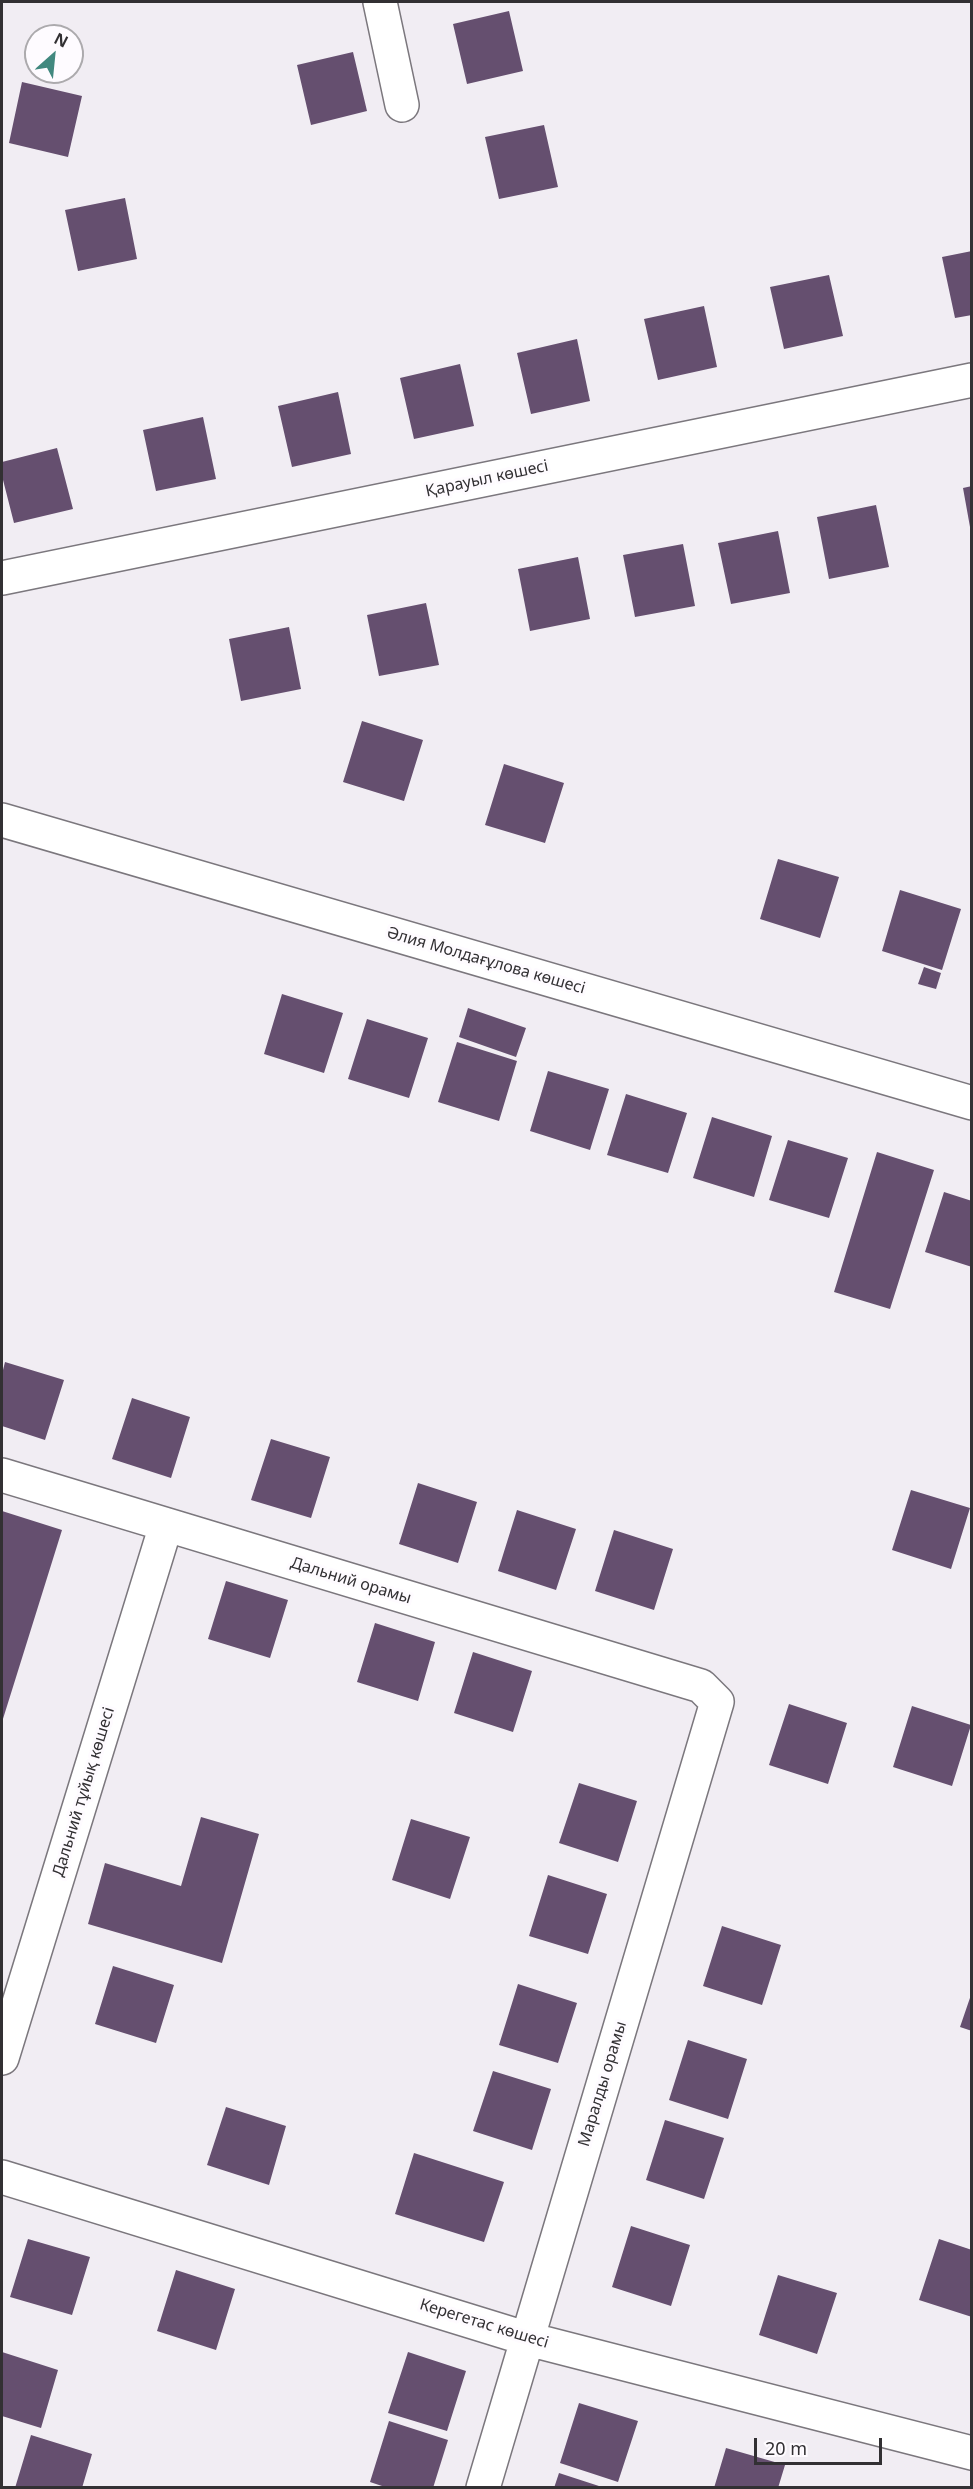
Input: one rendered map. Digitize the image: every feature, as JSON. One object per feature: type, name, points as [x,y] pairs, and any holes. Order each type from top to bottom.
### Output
[{"type":"street","points":[[380,2],[402,105]]},
{"type":"street","name":"Қарауыл көшесі","points":[[2,578],[972,380]]},
{"type":"street","name":"Әлия Молдағұлова көшесі","points":[[2,820],[972,1103]]},
{"type":"street","name":"Дальний орамы","points":[[2,1475],[700,1686]]},
{"type":"street","name":"Дальний тұйық көшесі","points":[[2,2058],[166,1525]]},
{"type":"street","name":"Маралды орамы","points":[[483,2487],[717,1702],[700,1686]]},
{"type":"street","name":"Керегетас көшесі","points":[[2,2177],[528,2339],[972,2453]]},
{"type":"building","points":[[509,11],[523,71],[467,84],[453,24]]},
{"type":"building","points":[[353,52],[367,111],[311,125],[297,65]]},
{"type":"building","points":[[22,82],[82,96],[68,157],[9,143]]},
{"type":"building","points":[[544,125],[558,187],[499,199],[485,137]]},
{"type":"building","points":[[125,198],[137,259],[78,271],[65,210]]},
{"type":"building","points":[[972,251],[972,315],[955,318],[942,257]]},
{"type":"building","points":[[829,275],[843,336],[784,349],[770,287]]},
{"type":"building","points":[[704,306],[717,367],[658,380],[644,319]]},
{"type":"building","points":[[577,339],[590,401],[531,414],[517,353]]},
{"type":"building","points":[[460,364],[474,426],[414,439],[400,378]]},
{"type":"building","points":[[338,392],[351,454],[292,467],[278,406]]},
{"type":"building","points":[[203,417],[216,479],[156,491],[143,430]]},
{"type":"building","points":[[57,448],[73,509],[14,523],[2,476],[2,462]]},
{"type":"building","points":[[972,486],[972,527],[970,527],[963,488]]},
{"type":"building","points":[[876,505],[889,567],[829,579],[817,517]]},
{"type":"building","points":[[778,531],[790,593],[731,604],[718,543]]},
{"type":"building","points":[[683,544],[695,606],[635,617],[623,555]]},
{"type":"building","points":[[578,557],[590,619],[530,631],[518,569]]},
{"type":"building","points":[[426,603],[439,665],[379,676],[367,615]]},
{"type":"building","points":[[289,627],[301,689],[241,701],[229,639]]},
{"type":"building","points":[[362,721],[423,740],[404,801],[343,782]]},
{"type":"building","points":[[504,764],[564,783],[545,843],[485,825]]},
{"type":"building","points":[[778,859],[839,877],[820,938],[760,919]]},
{"type":"building","points":[[900,890],[961,909],[942,970],[882,951]]},
{"type":"building","points":[[924,967],[941,973],[936,989],[918,984]]},
{"type":"building","points":[[282,994],[343,1013],[324,1073],[264,1054]]},
{"type":"building","points":[[468,1008],[526,1028],[516,1057],[459,1037]]},
{"type":"building","points":[[367,1019],[428,1038],[409,1098],[348,1079]]},
{"type":"building","points":[[457,1042],[517,1061],[499,1121],[438,1102]]},
{"type":"building","points":[[548,1071],[609,1089],[590,1150],[530,1131]]},
{"type":"building","points":[[626,1094],[687,1113],[668,1173],[607,1155]]},
{"type":"building","points":[[712,1117],[772,1136],[754,1197],[693,1178]]},
{"type":"building","points":[[788,1140],[848,1158],[829,1218],[769,1200]]},
{"type":"building","points":[[877,1152],[934,1170],[890,1309],[834,1292]]},
{"type":"building","points":[[944,1192],[972,1201],[972,1267],[925,1252]]},
{"type":"building","points":[[5,1362],[64,1380],[45,1440],[2,1426],[2,1374]]},
{"type":"building","points":[[132,1398],[190,1417],[171,1478],[112,1459]]},
{"type":"building","points":[[271,1439],[330,1457],[311,1518],[251,1500]]},
{"type":"building","points":[[418,1483],[477,1502],[458,1563],[399,1544]]},
{"type":"building","points":[[911,1490],[970,1508],[951,1569],[892,1550]]},
{"type":"building","points":[[517,1510],[576,1529],[556,1590],[498,1571]]},
{"type":"building","points":[[2,1511],[62,1530],[2,1722]]},
{"type":"building","points":[[614,1530],[673,1549],[654,1610],[595,1591]]},
{"type":"building","points":[[226,1581],[288,1600],[270,1658],[208,1639]]},
{"type":"building","points":[[375,1623],[435,1642],[418,1701],[357,1682]]},
{"type":"building","points":[[473,1652],[532,1671],[513,1732],[454,1713]]},
{"type":"building","points":[[789,1704],[847,1723],[828,1784],[769,1765]]},
{"type":"building","points":[[912,1706],[971,1725],[952,1786],[893,1767]]},
{"type":"building","points":[[579,1783],[637,1801],[618,1862],[559,1843]]},
{"type":"building","points":[[201,1817],[259,1834],[222,1963],[88,1924],[105,1863],[181,1886]]},
{"type":"building","points":[[411,1819],[470,1837],[450,1899],[392,1880]]},
{"type":"building","points":[[548,1875],[607,1894],[588,1954],[529,1936]]},
{"type":"building","points":[[722,1926],[781,1945],[762,2005],[703,1986]]},
{"type":"building","points":[[113,1966],[174,1985],[156,2043],[95,2024]]},
{"type":"building","points":[[518,1984],[577,2003],[558,2063],[499,2045]]},
{"type":"building","points":[[972,1992],[972,2031],[960,2027]]},
{"type":"building","points":[[688,2040],[747,2059],[728,2119],[669,2100]]},
{"type":"building","points":[[493,2071],[551,2089],[532,2150],[473,2131]]},
{"type":"building","points":[[226,2107],[286,2126],[269,2185],[207,2165]]},
{"type":"building","points":[[665,2120],[724,2138],[704,2199],[646,2180]]},
{"type":"building","points":[[414,2153],[504,2182],[484,2242],[395,2214]]},
{"type":"building","points":[[631,2226],[690,2245],[671,2306],[612,2287]]},
{"type":"building","points":[[28,2239],[90,2257],[72,2315],[10,2297]]},
{"type":"building","points":[[939,2239],[972,2250],[972,2317],[919,2300]]},
{"type":"building","points":[[176,2270],[235,2289],[216,2350],[157,2331]]},
{"type":"building","points":[[778,2275],[837,2293],[817,2354],[759,2335]]},
{"type":"building","points":[[2,2352],[58,2370],[41,2428],[2,2416]]},
{"type":"building","points":[[408,2352],[466,2371],[447,2431],[388,2413]]},
{"type":"building","points":[[579,2403],[638,2421],[618,2482],[560,2463]]},
{"type":"building","points":[[389,2421],[448,2440],[433,2488],[388,2488],[370,2482]]},
{"type":"building","points":[[31,2435],[92,2454],[82,2488],[15,2488]]},
{"type":"building","points":[[726,2448],[785,2465],[778,2488],[714,2488]]},
{"type":"building","points":[[559,2473],[602,2487],[602,2488],[554,2488]]}]
